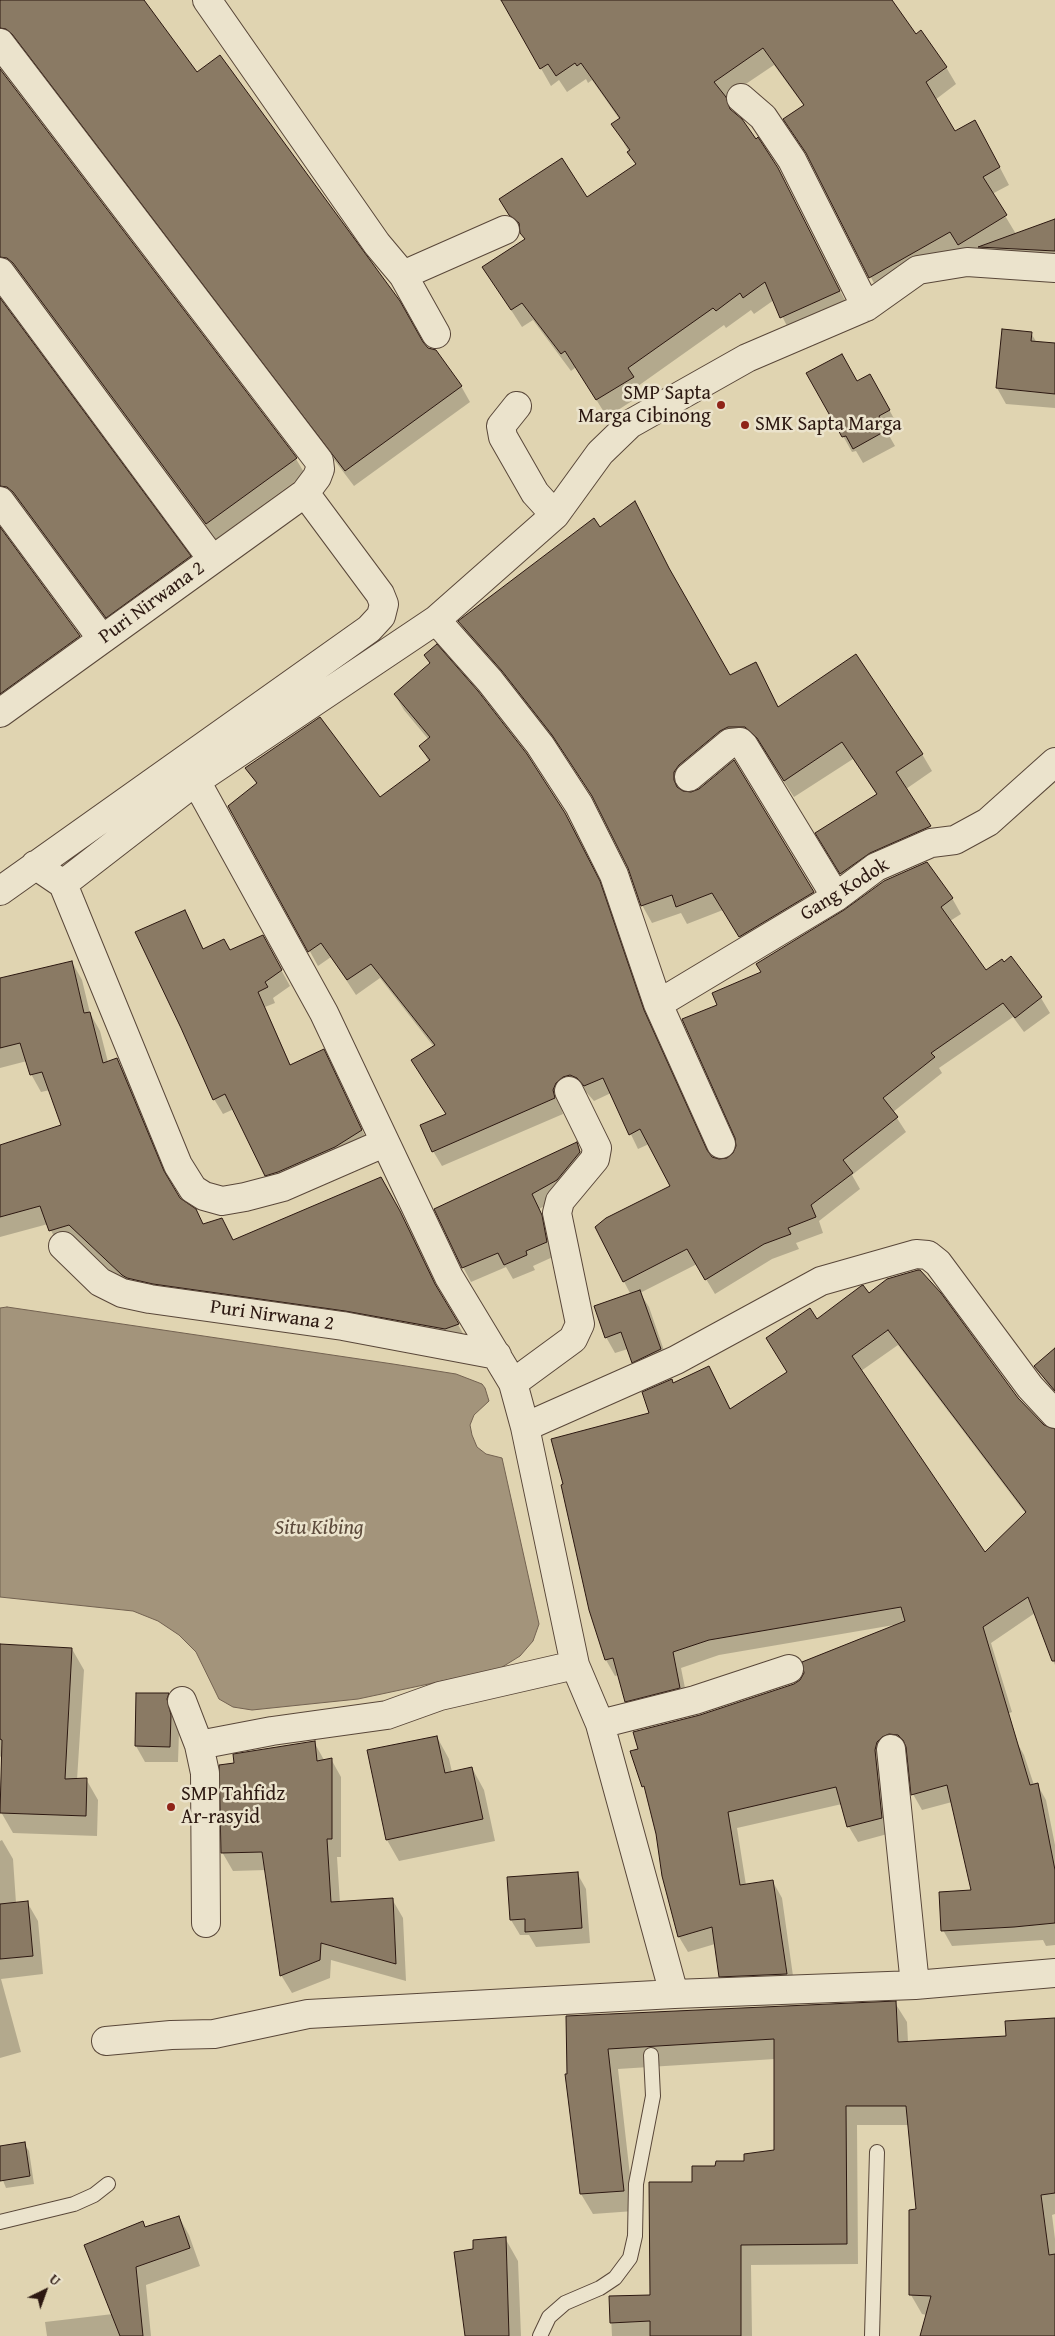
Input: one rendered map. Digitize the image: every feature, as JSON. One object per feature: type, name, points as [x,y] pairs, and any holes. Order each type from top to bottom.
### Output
[{"type":"street","points":[[207,0],[377,244],[403,275],[436,334]]},
{"type":"street","name":"Puri Nirwana 2","points":[[0,43],[320,461],[317,477],[304,493],[0,714]]},
{"type":"street","points":[[741,98],[763,117],[780,140],[866,307]]},
{"type":"street","points":[[403,275],[505,230]]},
{"type":"street","points":[[63,884],[196,781],[436,620],[554,515],[600,453],[630,424],[747,358],[866,307],[918,270],[967,262],[1055,268]]},
{"type":"street","points":[[0,272],[212,559]]},
{"type":"street","points":[[517,406],[501,426],[503,437],[535,493],[554,515]]},
{"type":"street","points":[[0,891],[369,629],[381,616],[384,604],[380,594],[304,493]]},
{"type":"street","points":[[0,501],[102,639]]},
{"type":"street","points":[[436,620],[490,681],[535,738],[579,805],[614,875],[658,1004],[721,1144]]},
{"type":"street","points":[[689,777],[730,743],[740,742],[836,897]]},
{"type":"street","name":"Gang Kodok","points":[[658,1004],[836,897],[876,867],[930,843],[955,840],[988,822],[1055,762]]},
{"type":"street","points":[[196,781],[324,1013],[448,1277],[513,1383],[525,1427],[576,1665],[600,1724],[674,1994]]},
{"type":"street","points":[[35,865],[63,884],[178,1166],[192,1189],[204,1196],[222,1202],[283,1188],[384,1143]]},
{"type":"street","points":[[513,1383],[573,1339],[580,1324],[557,1214],[560,1201],[596,1159],[597,1148],[569,1091]]},
{"type":"street","name":"Puri Nirwana 2","points":[[63,1246],[100,1282],[122,1293],[150,1299],[343,1326],[497,1355]]},
{"type":"street","points":[[525,1427],[676,1360],[821,1281],[916,1254],[928,1255],[938,1264],[1030,1387],[1055,1414]]},
{"type":"street","points":[[199,1745],[272,1731],[388,1715],[440,1696],[576,1665]]},
{"type":"street","points":[[600,1724],[695,1700],[789,1669]]},
{"type":"street","points":[[182,1701],[199,1745],[204,1773],[206,1923]]},
{"type":"street","points":[[891,1750],[915,1985]]},
{"type":"street","points":[[106,2041],[171,2035],[214,2034],[308,2014],[674,1994],[915,1985],[1055,1973]]},
{"type":"lane","points":[[540,2336],[549,2317],[565,2302],[600,2288],[615,2278],[630,2258],[635,2236],[636,2184],[653,2096],[651,2055]]},
{"type":"lane","points":[[872,2336],[877,2152]]},
{"type":"lane","points":[[0,2222],[74,2204],[94,2195],[108,2184]]},
{"type":"water","name":"Situ Kibing","points":[[7,1307],[456,1374],[482,1384],[489,1401],[474,1415],[470,1425],[477,1447],[486,1454],[502,1458],[539,1624],[533,1641],[520,1656],[499,1669],[358,1699],[252,1710],[233,1707],[219,1699],[196,1652],[179,1635],[158,1621],[133,1611],[0,1597],[0,1308]]},
{"type":"building","points":[[0,0],[144,0],[197,72],[220,55],[400,301],[423,342],[428,348],[436,350],[462,386],[345,471],[12,34],[6,29],[0,28]]},
{"type":"building","points":[[501,0],[892,0],[916,34],[921,30],[947,67],[926,82],[955,131],[975,120],[1000,167],[983,177],[1007,215],[958,245],[950,232],[869,278],[806,153],[783,119],[804,105],[763,48],[714,82],[726,97],[730,109],[742,119],[756,139],[758,137],[778,168],[840,291],[780,318],[765,282],[743,298],[740,293],[716,311],[713,308],[628,368],[634,377],[596,400],[565,351],[561,354],[522,303],[511,310],[482,267],[525,239],[520,233],[519,223],[509,215],[499,199],[562,158],[587,197],[636,164],[627,152],[630,150],[611,124],[620,118],[581,63],[577,66],[575,63],[556,76],[548,64],[540,69]]},
{"type":"building","points":[[0,69],[297,458],[206,524],[13,263],[7,258],[0,257]]},
{"type":"building","points":[[1055,219],[1055,251],[978,247]]},
{"type":"building","points":[[0,298],[191,556],[106,618],[13,492],[7,487],[0,486]]},
{"type":"building","points":[[1002,329],[1032,332],[1031,341],[1055,343],[1055,394],[996,388]]},
{"type":"building","points":[[842,354],[857,381],[870,374],[890,410],[879,416],[887,430],[853,449],[846,436],[842,437],[806,373]]},
{"type":"building","points":[[635,501],[669,568],[730,675],[756,662],[778,707],[856,654],[923,754],[896,772],[931,826],[870,853],[840,874],[815,833],[877,794],[842,742],[784,781],[757,738],[745,727],[728,727],[720,731],[679,765],[674,772],[674,780],[677,787],[683,791],[691,792],[699,789],[734,760],[814,892],[739,937],[712,893],[676,907],[672,895],[641,906],[628,868],[592,796],[552,735],[502,671],[458,621],[594,518],[600,527]]},
{"type":"building","points":[[0,527],[80,636],[0,694]]},
{"type":"building","points":[[437,644],[478,691],[527,754],[565,813],[600,881],[644,1010],[707,1150],[712,1157],[719,1159],[727,1158],[733,1153],[736,1146],[735,1138],[682,1019],[717,1005],[712,993],[761,972],[756,964],[844,910],[884,881],[927,862],[953,898],[941,907],[986,970],[1002,959],[1004,962],[1011,956],[1042,997],[1015,1018],[1003,1003],[931,1053],[935,1057],[883,1098],[898,1117],[843,1160],[853,1173],[811,1205],[816,1217],[788,1228],[791,1234],[764,1244],[705,1280],[687,1249],[623,1282],[595,1227],[606,1218],[670,1186],[640,1129],[629,1135],[603,1078],[584,1086],[577,1078],[570,1075],[563,1077],[556,1083],[553,1090],[555,1098],[432,1152],[420,1125],[446,1114],[411,1060],[435,1045],[371,964],[347,980],[321,943],[308,952],[228,806],[257,783],[245,768],[320,717],[380,797],[430,760],[419,746],[430,737],[394,694],[430,663],[424,655]]},
{"type":"building","points":[[185,910],[203,949],[224,939],[230,950],[263,935],[282,970],[265,982],[268,987],[258,992],[290,1065],[324,1049],[362,1130],[335,1147],[265,1176],[225,1094],[213,1100],[135,932]]},
{"type":"building","points":[[72,961],[84,1013],[90,1012],[103,1063],[117,1058],[164,1171],[180,1198],[196,1209],[203,1224],[222,1218],[233,1240],[381,1177],[400,1211],[435,1284],[459,1324],[445,1329],[345,1311],[153,1284],[127,1278],[69,1225],[49,1231],[40,1206],[0,1217],[0,1145],[61,1125],[42,1072],[30,1075],[20,1043],[0,1048],[0,978]]},
{"type":"building","points":[[577,1142],[580,1152],[557,1180],[532,1194],[542,1215],[547,1242],[526,1251],[527,1255],[504,1265],[498,1253],[462,1268],[434,1209]]},
{"type":"building","points":[[920,1270],[941,1293],[1018,1398],[1044,1425],[1055,1429],[1055,1661],[1052,1661],[1028,1597],[983,1627],[1030,1785],[1038,1783],[1055,1870],[1055,1923],[941,1931],[939,1892],[971,1890],[947,1785],[911,1795],[906,1747],[898,1735],[889,1734],[877,1742],[875,1750],[882,1818],[847,1827],[836,1787],[728,1812],[740,1885],[773,1880],[787,1974],[719,1977],[712,1927],[678,1937],[662,1876],[656,1834],[644,1786],[642,1787],[630,1751],[638,1749],[633,1732],[700,1715],[794,1684],[800,1680],[804,1673],[802,1662],[905,1621],[901,1607],[709,1640],[673,1652],[680,1688],[625,1702],[613,1658],[605,1660],[589,1610],[561,1485],[563,1484],[551,1439],[649,1413],[642,1392],[672,1379],[673,1383],[709,1366],[730,1409],[787,1372],[766,1338],[810,1308],[817,1319],[861,1286],[863,1285],[869,1293],[887,1279]],"holes":[[[888,1330],[1026,1512],[985,1552],[852,1356]]]},
{"type":"building","points":[[640,1290],[661,1349],[632,1363],[621,1332],[605,1338],[594,1306]]},
{"type":"building","points":[[1055,1348],[1055,1391],[1034,1366]]},
{"type":"building","points":[[0,1644],[72,1648],[65,1779],[87,1778],[86,1816],[0,1813],[2,1740],[0,1739]]},
{"type":"building","points":[[136,1693],[169,1693],[167,1699],[171,1715],[170,1747],[135,1746]]},
{"type":"building","points":[[437,1736],[445,1773],[472,1767],[483,1819],[386,1840],[367,1750]]},
{"type":"building","points":[[315,1741],[317,1761],[332,1758],[332,1839],[327,1839],[331,1902],[393,1898],[396,1964],[321,1943],[320,1960],[280,1976],[262,1852],[221,1853],[219,1765],[234,1763],[233,1754]]},
{"type":"building","points":[[578,1872],[582,1928],[525,1932],[525,1919],[510,1920],[507,1877]]},
{"type":"building","points":[[28,1901],[33,1956],[0,1959],[0,1904]]},
{"type":"building","points":[[896,2001],[898,2042],[1006,2036],[1005,2021],[1055,2018],[1055,2193],[1041,2195],[1049,2255],[1055,2254],[1055,2336],[920,2336],[931,2296],[909,2295],[909,2210],[916,2209],[906,2106],[846,2106],[847,2244],[741,2245],[741,2336],[650,2336],[650,2321],[610,2323],[609,2296],[650,2295],[649,2182],[692,2182],[692,2166],[715,2166],[716,2161],[744,2161],[744,2154],[774,2150],[774,2039],[608,2049],[624,2191],[580,2194],[565,2074],[567,2074],[566,2016]]},
{"type":"building","points":[[25,2142],[30,2176],[0,2181],[0,2146]]},
{"type":"building","points":[[179,2216],[190,2248],[136,2267],[143,2336],[120,2336],[84,2245],[143,2221],[145,2227]]},
{"type":"building","points":[[506,2237],[509,2336],[465,2336],[454,2252],[473,2249],[473,2240]]},
{"type":"place","name":"SMP Sapta Marga Cibinong","points":[[721,405]]},
{"type":"place","name":"SMK Sapta Marga","points":[[745,425]]},
{"type":"place","name":"SMP Tahfidz Ar-rasyid","points":[[171,1807]]}]
